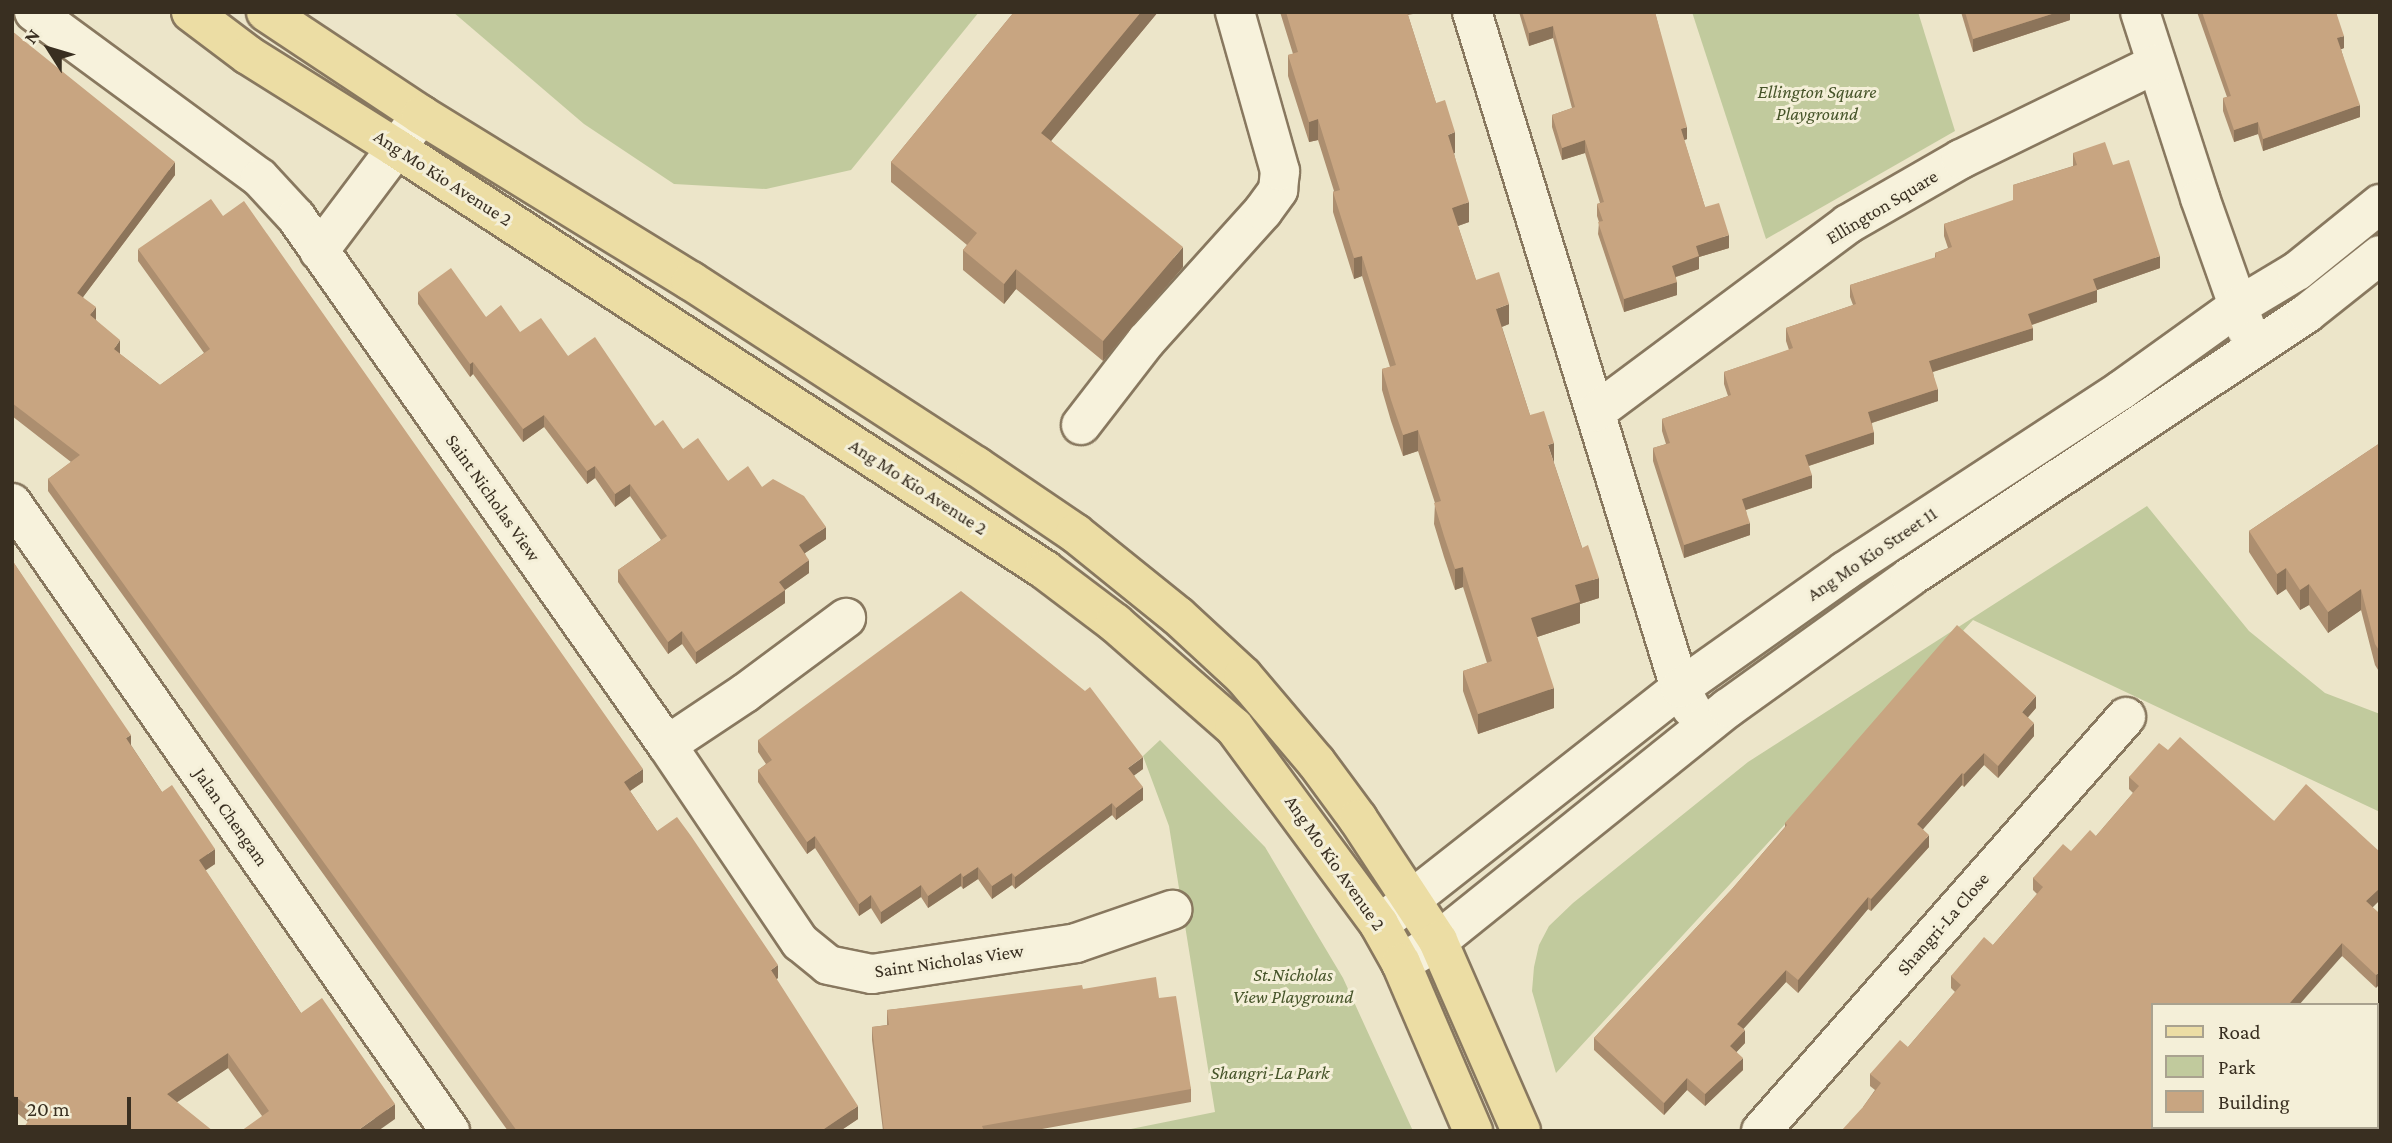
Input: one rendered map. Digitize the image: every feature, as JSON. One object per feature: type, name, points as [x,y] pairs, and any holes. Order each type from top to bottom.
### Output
[{"type":"main road","name":"Ang Mo Kio Avenue 2","points":[[191,12],[248,55],[396,148],[1034,563],[1115,623],[1234,727],[1379,924],[1401,963],[1473,1131]]},
{"type":"main road","points":[[266,12],[421,115],[691,281],[1075,533],[1178,616],[1243,676],[1315,762],[1413,901],[1438,941],[1521,1131]]},
{"type":"street","name":"Saint Nicholas View","points":[[34,12],[260,178],[296,216],[667,745],[800,942],[828,965],[872,974],[1076,943],[1172,910]]},
{"type":"street","points":[[1081,425],[1146,341],[1278,190],[1280,171],[1235,12]]},
{"type":"street","points":[[1472,12],[1680,688],[1702,729]]},
{"type":"street","points":[[2140,12],[2237,307],[2254,349]]},
{"type":"street","name":"Ellington Square","points":[[1596,412],[1848,224],[1961,159],[2156,64]]},
{"type":"street","points":[[319,251],[421,115]]},
{"type":"street","name":"Ang Mo Kio Street 11","points":[[1379,924],[1413,901],[1680,688],[1845,571],[2120,391],[2237,307],[2297,271],[2380,204]]},
{"type":"street","points":[[1401,963],[1438,941],[1702,729],[1910,577],[2307,313],[2380,255]]},
{"type":"street","name":"Jalan Chengam","points":[[12,503],[450,1131]]},
{"type":"street","points":[[667,745],[745,693],[846,618]]},
{"type":"street","name":"Shangri-La Close","points":[[1761,1131],[2126,717]]},
{"type":"green space","points":[[453,12],[979,12],[851,170],[766,189],[674,184],[584,124]]},
{"type":"green space","name":"Ellington Square Playground","points":[[1692,12],[1918,12],[1955,131],[1766,239]]},
{"type":"green space","points":[[2147,506],[2249,631],[2325,693],[2380,714],[2380,812],[1973,620],[1556,1073],[1532,991],[1539,945],[1549,926],[1573,903],[1748,762]]},
{"type":"green space","name":"Shangri-La Park","points":[[1160,740],[1265,847],[1343,978],[1413,1131],[1121,1131],[1215,1112],[1169,826],[1143,756]]},
{"type":"building","points":[[1014,12],[1141,12],[1041,133],[1183,247],[1103,341],[1016,269],[1004,284],[963,250],[977,233],[891,162]]},
{"type":"building","points":[[1286,12],[1407,12],[1436,103],[1445,100],[1455,132],[1448,135],[1469,202],[1452,208],[1476,280],[1499,272],[1509,304],[1496,309],[1513,363],[1530,415],[1544,411],[1554,443],[1548,445],[1565,497],[1582,548],[1588,545],[1599,578],[1575,585],[1580,602],[1531,618],[1554,688],[1478,714],[1463,671],[1492,661],[1463,567],[1455,569],[1444,536],[1434,503],[1441,501],[1418,430],[1403,435],[1391,400],[1382,369],[1396,365],[1362,256],[1354,258],[1333,192],[1340,190],[1318,119],[1309,122],[1288,55],[1298,52]]},
{"type":"building","points":[[1522,12],[1655,12],[1687,127],[1681,129],[1705,207],[1719,203],[1729,235],[1696,246],[1699,256],[1672,266],[1677,282],[1624,299],[1598,222],[1603,221],[1597,204],[1604,202],[1585,140],[1562,148],[1552,115],[1575,107],[1553,26],[1529,33]]},
{"type":"building","points":[[1965,12],[2058,12],[1973,39]]},
{"type":"building","points":[[2202,12],[2336,12],[2344,36],[2337,38],[2360,105],[2263,139],[2258,122],[2234,130],[2223,98],[2231,96]]},
{"type":"building","points":[[12,31],[175,162],[77,293],[96,307],[90,315],[120,340],[114,349],[160,385],[210,349],[138,249],[211,199],[223,216],[244,201],[643,769],[624,782],[657,831],[677,817],[691,836],[778,965],[771,970],[858,1106],[821,1131],[517,1131],[48,479],[80,455],[12,403]]},
{"type":"building","points":[[2105,142],[2113,165],[2129,160],[2160,256],[2093,279],[2097,290],[2028,314],[2033,328],[1929,361],[1938,389],[1868,412],[1874,432],[1805,455],[1812,475],[1742,499],[1750,523],[1684,545],[1653,448],[1670,443],[1662,419],[1731,395],[1724,372],[1793,348],[1786,328],[1856,304],[1850,285],[1936,257],[1935,253],[1952,247],[1944,224],[2013,200],[2013,185],[2077,165],[2073,153]]},
{"type":"building","points":[[451,268],[486,317],[501,305],[520,332],[541,318],[568,356],[595,337],[655,426],[663,420],[683,449],[698,438],[728,481],[748,466],[762,487],[773,479],[804,496],[826,527],[799,545],[809,560],[779,582],[785,590],[696,652],[682,631],[668,642],[618,570],[667,536],[630,484],[615,494],[595,466],[587,471],[544,415],[523,429],[473,362],[470,364],[418,292]]},
{"type":"building","points":[[2380,443],[2380,652],[2375,644],[2361,589],[2328,612],[2309,584],[2300,590],[2286,568],[2277,574],[2249,531]]},
{"type":"building","points":[[12,560],[131,735],[126,738],[162,792],[172,785],[215,849],[199,860],[301,1013],[322,998],[395,1104],[357,1131],[241,1131],[269,1111],[228,1053],[167,1094],[213,1131],[21,1131],[35,1112],[12,1094]]},
{"type":"building","points":[[961,591],[1085,691],[1090,687],[1143,757],[1128,768],[1143,787],[1116,808],[1112,803],[1015,877],[1012,873],[992,886],[978,867],[963,877],[961,873],[928,896],[921,885],[881,912],[871,895],[859,904],[815,836],[807,842],[758,770],[772,760],[758,740]]},
{"type":"building","points":[[1957,625],[2036,696],[2022,712],[2034,723],[1998,766],[1984,753],[1962,773],[1917,824],[1929,835],[1871,899],[1868,897],[1798,980],[1786,970],[1737,1024],[1745,1030],[1730,1046],[1743,1058],[1705,1094],[1687,1078],[1664,1103],[1594,1038],[1732,889],[1787,825],[1785,823]]},
{"type":"building","points":[[2180,737],[2274,821],[2306,784],[2380,852],[2380,888],[2366,901],[2380,914],[2380,971],[2376,975],[2342,943],[2290,1003],[2150,1003],[2150,1129],[2190,1129],[2188,1131],[1841,1131],[1881,1083],[1870,1074],[1900,1040],[1908,1047],[1961,985],[1951,976],[1984,937],[1993,945],[2043,887],[2033,878],[2063,844],[2071,851],[2090,830],[2096,836],[2139,786],[2129,777],[2159,743],[2168,750]]},
{"type":"building","points":[[1156,977],[1159,998],[1176,996],[1191,1089],[982,1126],[984,1131],[884,1131],[872,1027],[889,1025],[887,1010],[1082,985],[1083,989]]},
{"type":"building","points":[[2380,1104],[2380,1131],[2308,1129],[2378,1129]]},
{"type":"park label","name":"St.Nicholas View Playground","points":[[1293,986]]}]
